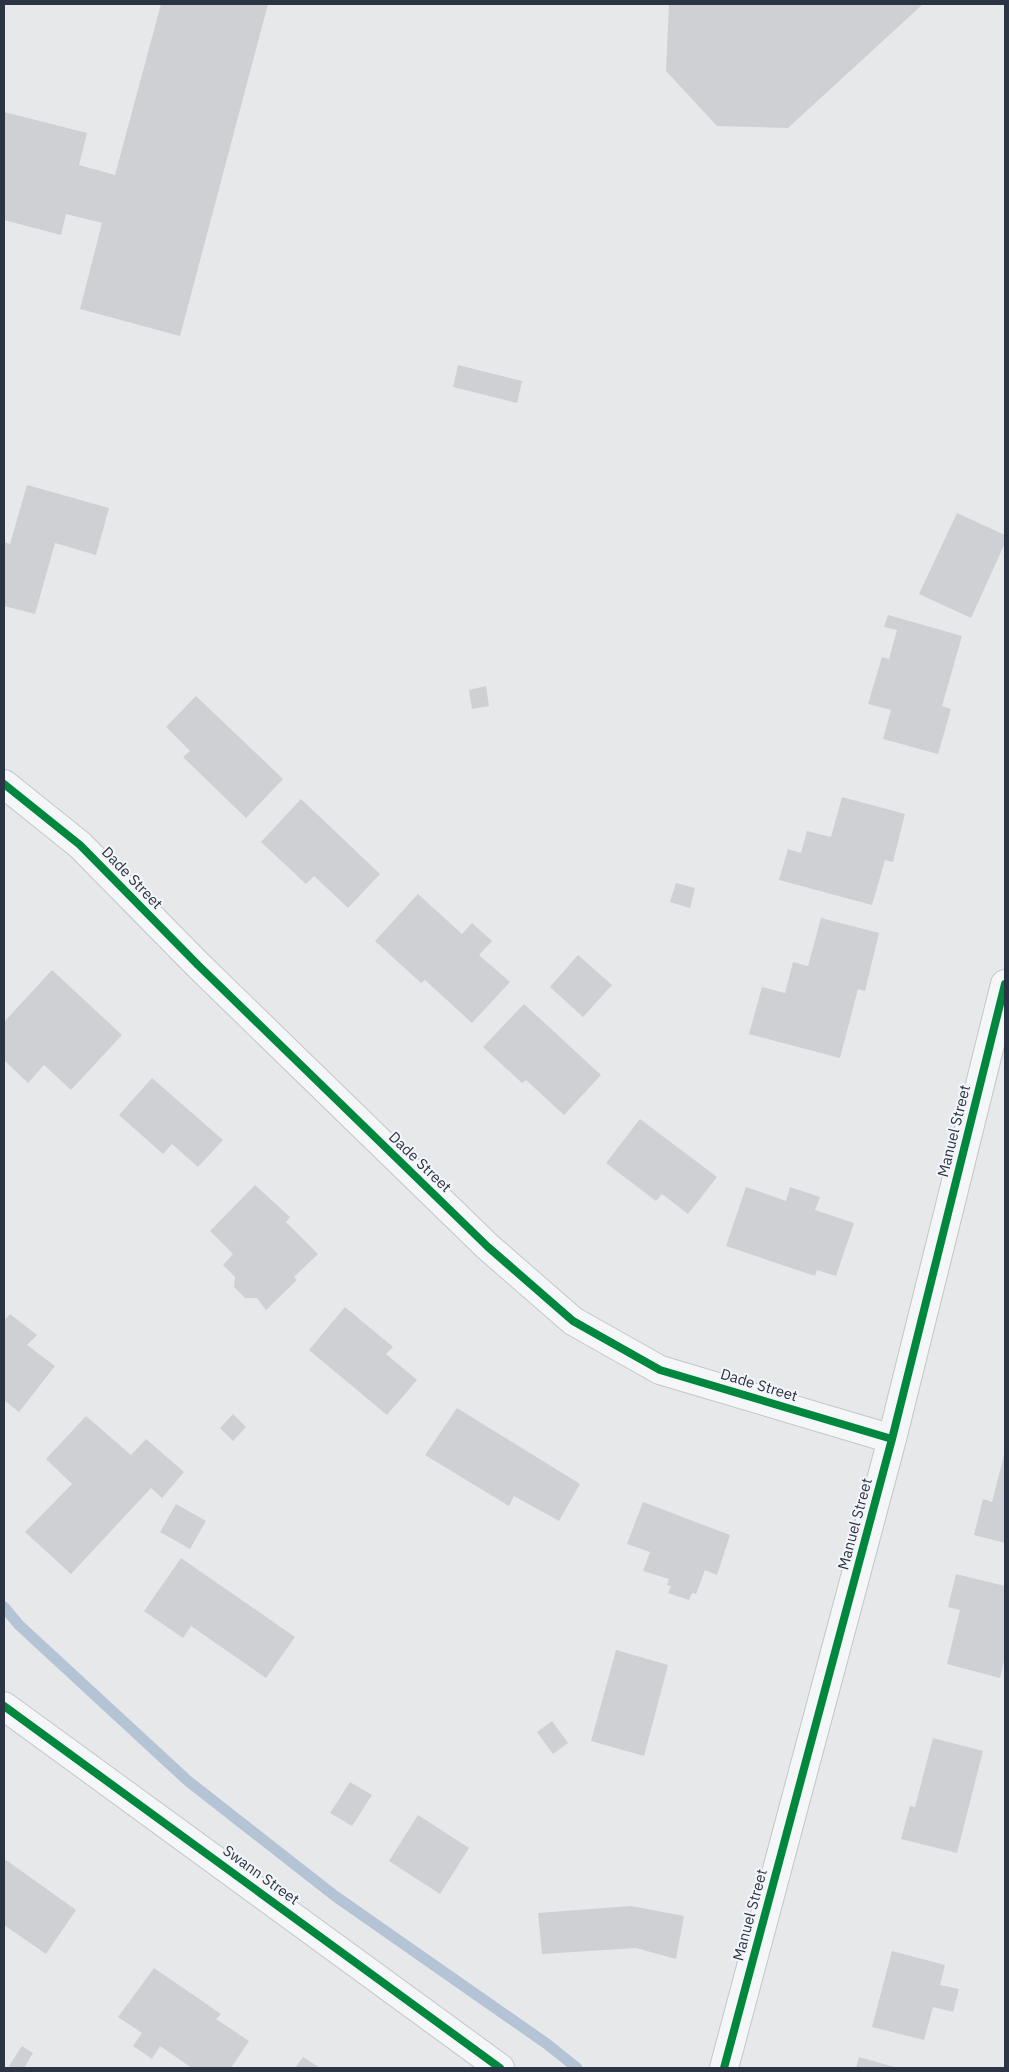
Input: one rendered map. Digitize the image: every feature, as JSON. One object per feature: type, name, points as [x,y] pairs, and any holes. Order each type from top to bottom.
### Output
[{"type":"street","name":"Dade Street","points":[[4,784],[80,845],[198,965],[474,1233],[573,1321],[660,1370],[892,1439]]},
{"type":"street","name":"Manuel Street","points":[[724,2068],[892,1439],[1005,984]]},
{"type":"street","name":"Swann Street","points":[[4,1706],[500,2068]]},
{"type":"building","points":[[161,4],[268,4],[180,336],[80,309],[102,223],[66,214],[61,235],[4,220],[4,112],[87,133],[79,165],[115,175]]},
{"type":"building","points":[[669,4],[923,4],[788,128],[717,126],[666,71]]},
{"type":"building","points":[[458,365],[522,381],[517,403],[453,387]]},
{"type":"building","points":[[27,485],[109,508],[96,555],[55,543],[35,614],[4,606],[4,542],[10,544]]},
{"type":"building","points":[[957,513],[1005,535],[1005,543],[971,618],[919,594]]},
{"type":"building","points":[[888,615],[962,636],[942,706],[951,709],[938,754],[883,739],[891,710],[868,704],[882,657],[889,659],[897,630],[884,627]]},
{"type":"building","points":[[486,686],[489,706],[472,709],[469,690]]},
{"type":"building","points":[[196,696],[283,779],[246,818],[183,757],[190,751],[166,727]]},
{"type":"building","points":[[842,797],[905,814],[893,862],[885,860],[872,905],[779,880],[788,849],[801,853],[807,831],[831,837]]},
{"type":"building","points":[[301,799],[380,874],[348,908],[314,876],[306,884],[261,842]]},
{"type":"building","points":[[676,883],[695,888],[690,908],[670,902]]},
{"type":"building","points":[[418,894],[462,934],[472,923],[492,941],[479,955],[510,982],[472,1023],[425,980],[421,983],[375,941]]},
{"type":"building","points":[[821,918],[879,933],[865,991],[858,989],[840,1058],[749,1034],[762,987],[785,993],[793,962],[808,966]]},
{"type":"building","points":[[578,955],[612,985],[583,1017],[550,987]]},
{"type":"building","points":[[52,970],[122,1035],[71,1090],[44,1065],[28,1083],[4,1060],[4,1022]]},
{"type":"building","points":[[524,1004],[601,1075],[564,1115],[526,1080],[522,1083],[483,1047]]},
{"type":"building","points":[[152,1078],[223,1140],[198,1167],[172,1144],[163,1154],[119,1115]]},
{"type":"building","points":[[640,1119],[717,1177],[688,1214],[662,1194],[656,1201],[606,1163]]},
{"type":"building","points":[[255,1185],[290,1217],[286,1222],[318,1254],[294,1277],[297,1280],[266,1310],[257,1298],[245,1298],[234,1287],[235,1277],[223,1265],[233,1254],[210,1231]]},
{"type":"building","points":[[746,1187],[786,1201],[790,1187],[820,1197],[815,1210],[854,1223],[836,1276],[817,1270],[815,1276],[726,1246]]},
{"type":"building","points":[[345,1307],[393,1347],[386,1354],[417,1380],[387,1415],[309,1350]]},
{"type":"building","points":[[10,1314],[37,1335],[27,1345],[55,1366],[19,1412],[4,1400],[4,1321]]},
{"type":"building","points":[[457,1408],[580,1484],[559,1521],[514,1496],[509,1506],[425,1455]]},
{"type":"building","points":[[233,1414],[246,1427],[233,1441],[220,1428]]},
{"type":"building","points":[[86,1416],[131,1455],[146,1439],[184,1472],[162,1498],[151,1488],[71,1574],[25,1532],[72,1484],[46,1459]]},
{"type":"building","points":[[1005,1451],[1005,1543],[974,1535],[983,1499],[992,1502]]},
{"type":"building","points":[[643,1502],[730,1535],[717,1575],[705,1570],[696,1594],[692,1593],[689,1600],[668,1593],[671,1586],[667,1585],[669,1579],[643,1571],[650,1552],[627,1544]]},
{"type":"building","points":[[176,1504],[206,1521],[190,1549],[160,1532]]},
{"type":"building","points":[[181,1558],[295,1637],[266,1678],[191,1626],[183,1638],[144,1611]]},
{"type":"building","points":[[956,1574],[1005,1586],[1005,1657],[1000,1678],[947,1664],[960,1610],[948,1607]]},
{"type":"building","points":[[616,1650],[668,1665],[644,1756],[591,1741]]},
{"type":"building","points":[[552,1721],[568,1743],[553,1754],[537,1732]]},
{"type":"building","points":[[933,1738],[983,1751],[957,1853],[901,1839],[910,1806],[915,1807]]},
{"type":"building","points":[[350,1782],[372,1795],[352,1826],[330,1813]]},
{"type":"building","points":[[418,1815],[469,1848],[440,1894],[389,1861]]},
{"type":"building","points":[[6,1860],[76,1910],[46,1954],[4,1925],[4,1863]]},
{"type":"building","points":[[631,1906],[684,1916],[676,1959],[636,1948],[542,1954],[538,1913]]},
{"type":"building","points":[[892,1951],[945,1965],[940,1985],[959,1989],[953,2012],[933,2007],[924,2040],[872,2027]]},
{"type":"building","points":[[154,1968],[221,2014],[216,2019],[249,2041],[231,2068],[192,2068],[160,2046],[152,2059],[133,2046],[142,2033],[118,2017]]},
{"type":"building","points":[[22,2046],[33,2053],[24,2068],[9,2066]]},
{"type":"building","points":[[303,2057],[320,2068],[295,2068]]},
{"type":"building","points":[[859,2057],[898,2068],[856,2068]]},
{"type":"waterway","points":[[4,1607],[19,1625],[188,1781],[335,1896],[547,2044],[577,2068]]},
{"type":"cycle path","points":[[4,784],[80,845],[198,965],[488,1247],[573,1321],[660,1370],[892,1439]]},
{"type":"cycle path","points":[[724,2068],[892,1439],[1005,984]]},
{"type":"cycle path","points":[[4,1706],[500,2068]]}]
